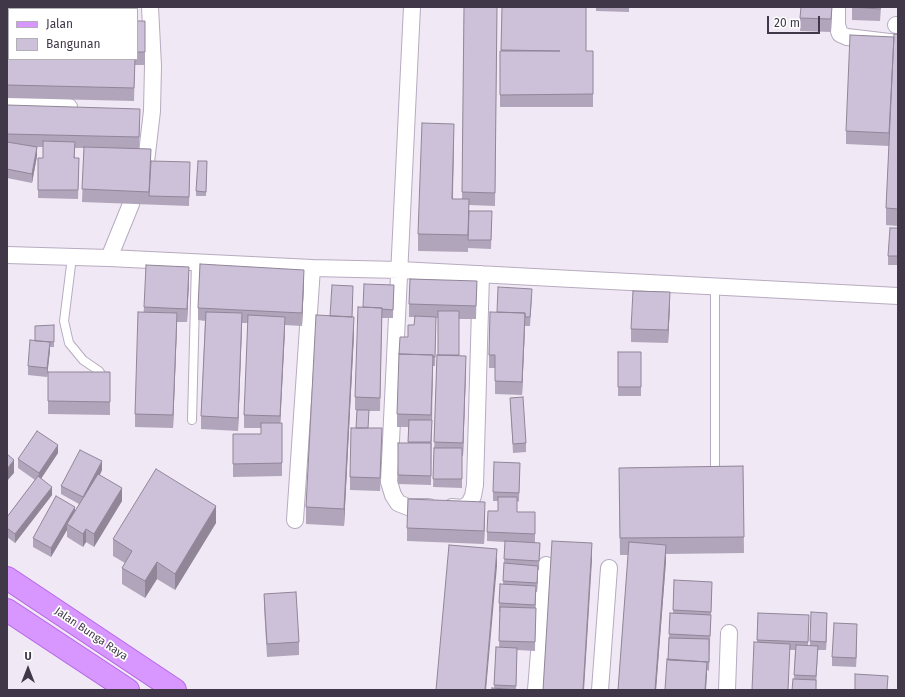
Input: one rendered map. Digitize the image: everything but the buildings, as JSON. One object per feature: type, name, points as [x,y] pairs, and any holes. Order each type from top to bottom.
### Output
[{"type":"main road","name":"Jalan Bunga Raya","points":[[7,578],[176,690]]},
{"type":"main road","points":[[7,610],[128,690]]},
{"type":"street","points":[[146,162],[145,110],[153,66],[150,7]]},
{"type":"street","points":[[412,7],[389,482],[392,495],[398,503],[408,506],[462,508],[469,504],[473,496],[476,465],[481,274]]},
{"type":"street","points":[[837,7],[837,25],[840,34],[846,37],[898,43]]},
{"type":"street","points":[[7,104],[83,108]]},
{"type":"street","points":[[110,258],[131,204]]},
{"type":"street","points":[[7,255],[110,258],[312,268],[400,270],[898,296]]},
{"type":"street","points":[[295,520],[312,268]]},
{"type":"street","points":[[536,690],[546,565]]},
{"type":"street","points":[[600,690],[609,568]]},
{"type":"street","points":[[727,690],[729,633]]},
{"type":"lane","points":[[72,257],[64,321],[68,343],[83,360],[99,371],[105,381]]},
{"type":"lane","points":[[192,420],[196,262]]},
{"type":"lane","points":[[715,287],[715,466]]}]
